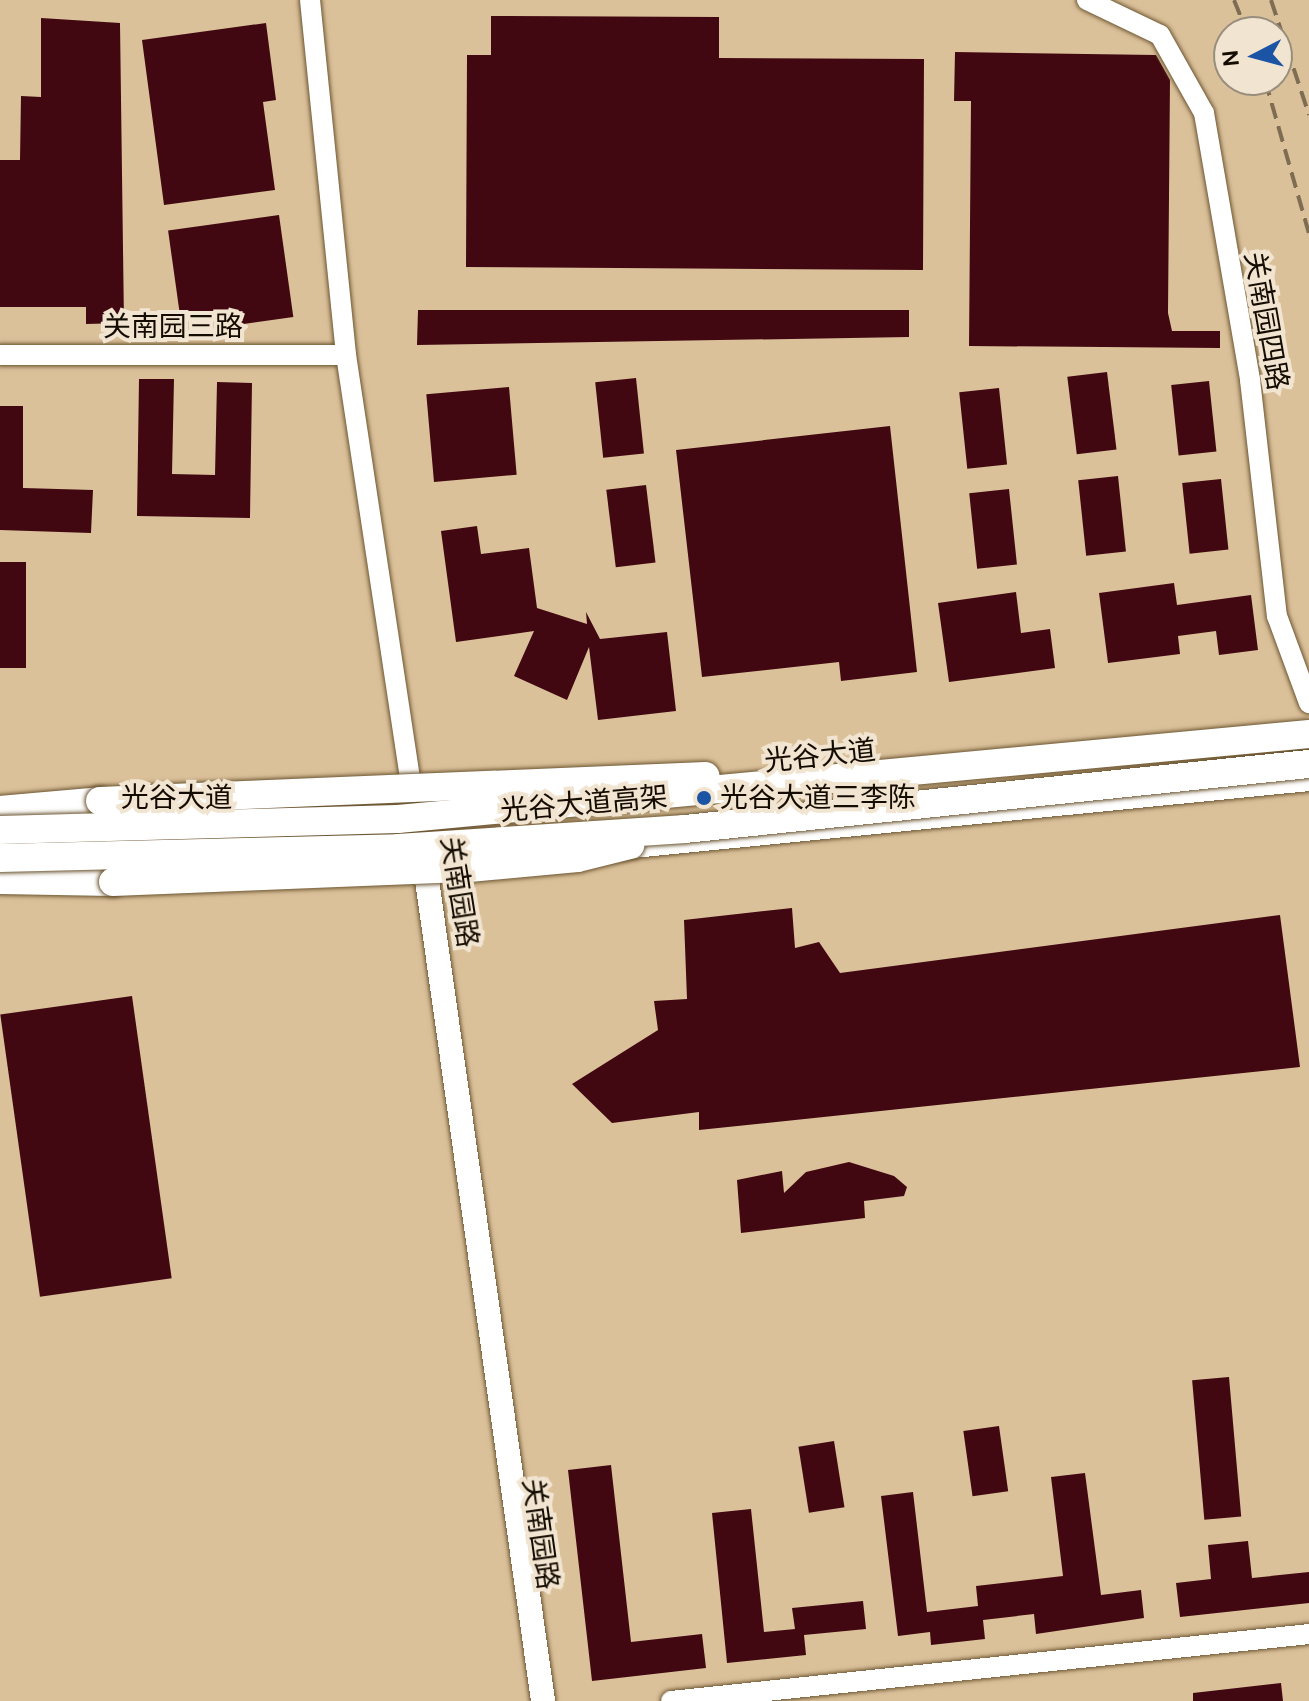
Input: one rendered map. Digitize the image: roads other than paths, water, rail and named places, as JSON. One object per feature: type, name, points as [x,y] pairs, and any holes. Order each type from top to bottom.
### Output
[{"type":"highway","name":"光谷大道高架","points":[[0,828],[398,819],[813,783],[1309,732]]},
{"type":"highway","name":"光谷大道高架","points":[[0,858],[398,848],[695,828],[1309,764]]},
{"type":"highway","points":[[0,810],[100,801],[710,775],[813,783]]},
{"type":"highway","points":[[0,880],[113,882],[326,878],[547,861],[695,828]]},
{"type":"main road","name":"光谷大道","points":[[0,828],[418,826],[1309,732]]},
{"type":"main road","points":[[0,870],[420,865],[986,816],[1309,779]]},
{"type":"main road","name":"关南园路","points":[[418,826],[420,865],[534,1701]]},
{"type":"main road","name":"关南园路","points":[[420,865],[543,1701]]},
{"type":"street","points":[[310,0],[346,355],[418,826]]},
{"type":"street","name":"关南园四路","points":[[1087,0],[1160,35],[1204,113],[1250,380],[1277,616],[1309,703]]},
{"type":"street","name":"关南园三路","points":[[0,355],[346,355]]},
{"type":"street","points":[[671,1701],[1309,1634]]},
{"type":"railway","points":[[1234,0],[1240,16]]},
{"type":"railway","points":[[1271,0],[1309,115]]},
{"type":"railway","points":[[1270,96],[1309,233]]},
{"type":"place","name":"光谷大道三李陈","points":[[704,798]]}]
